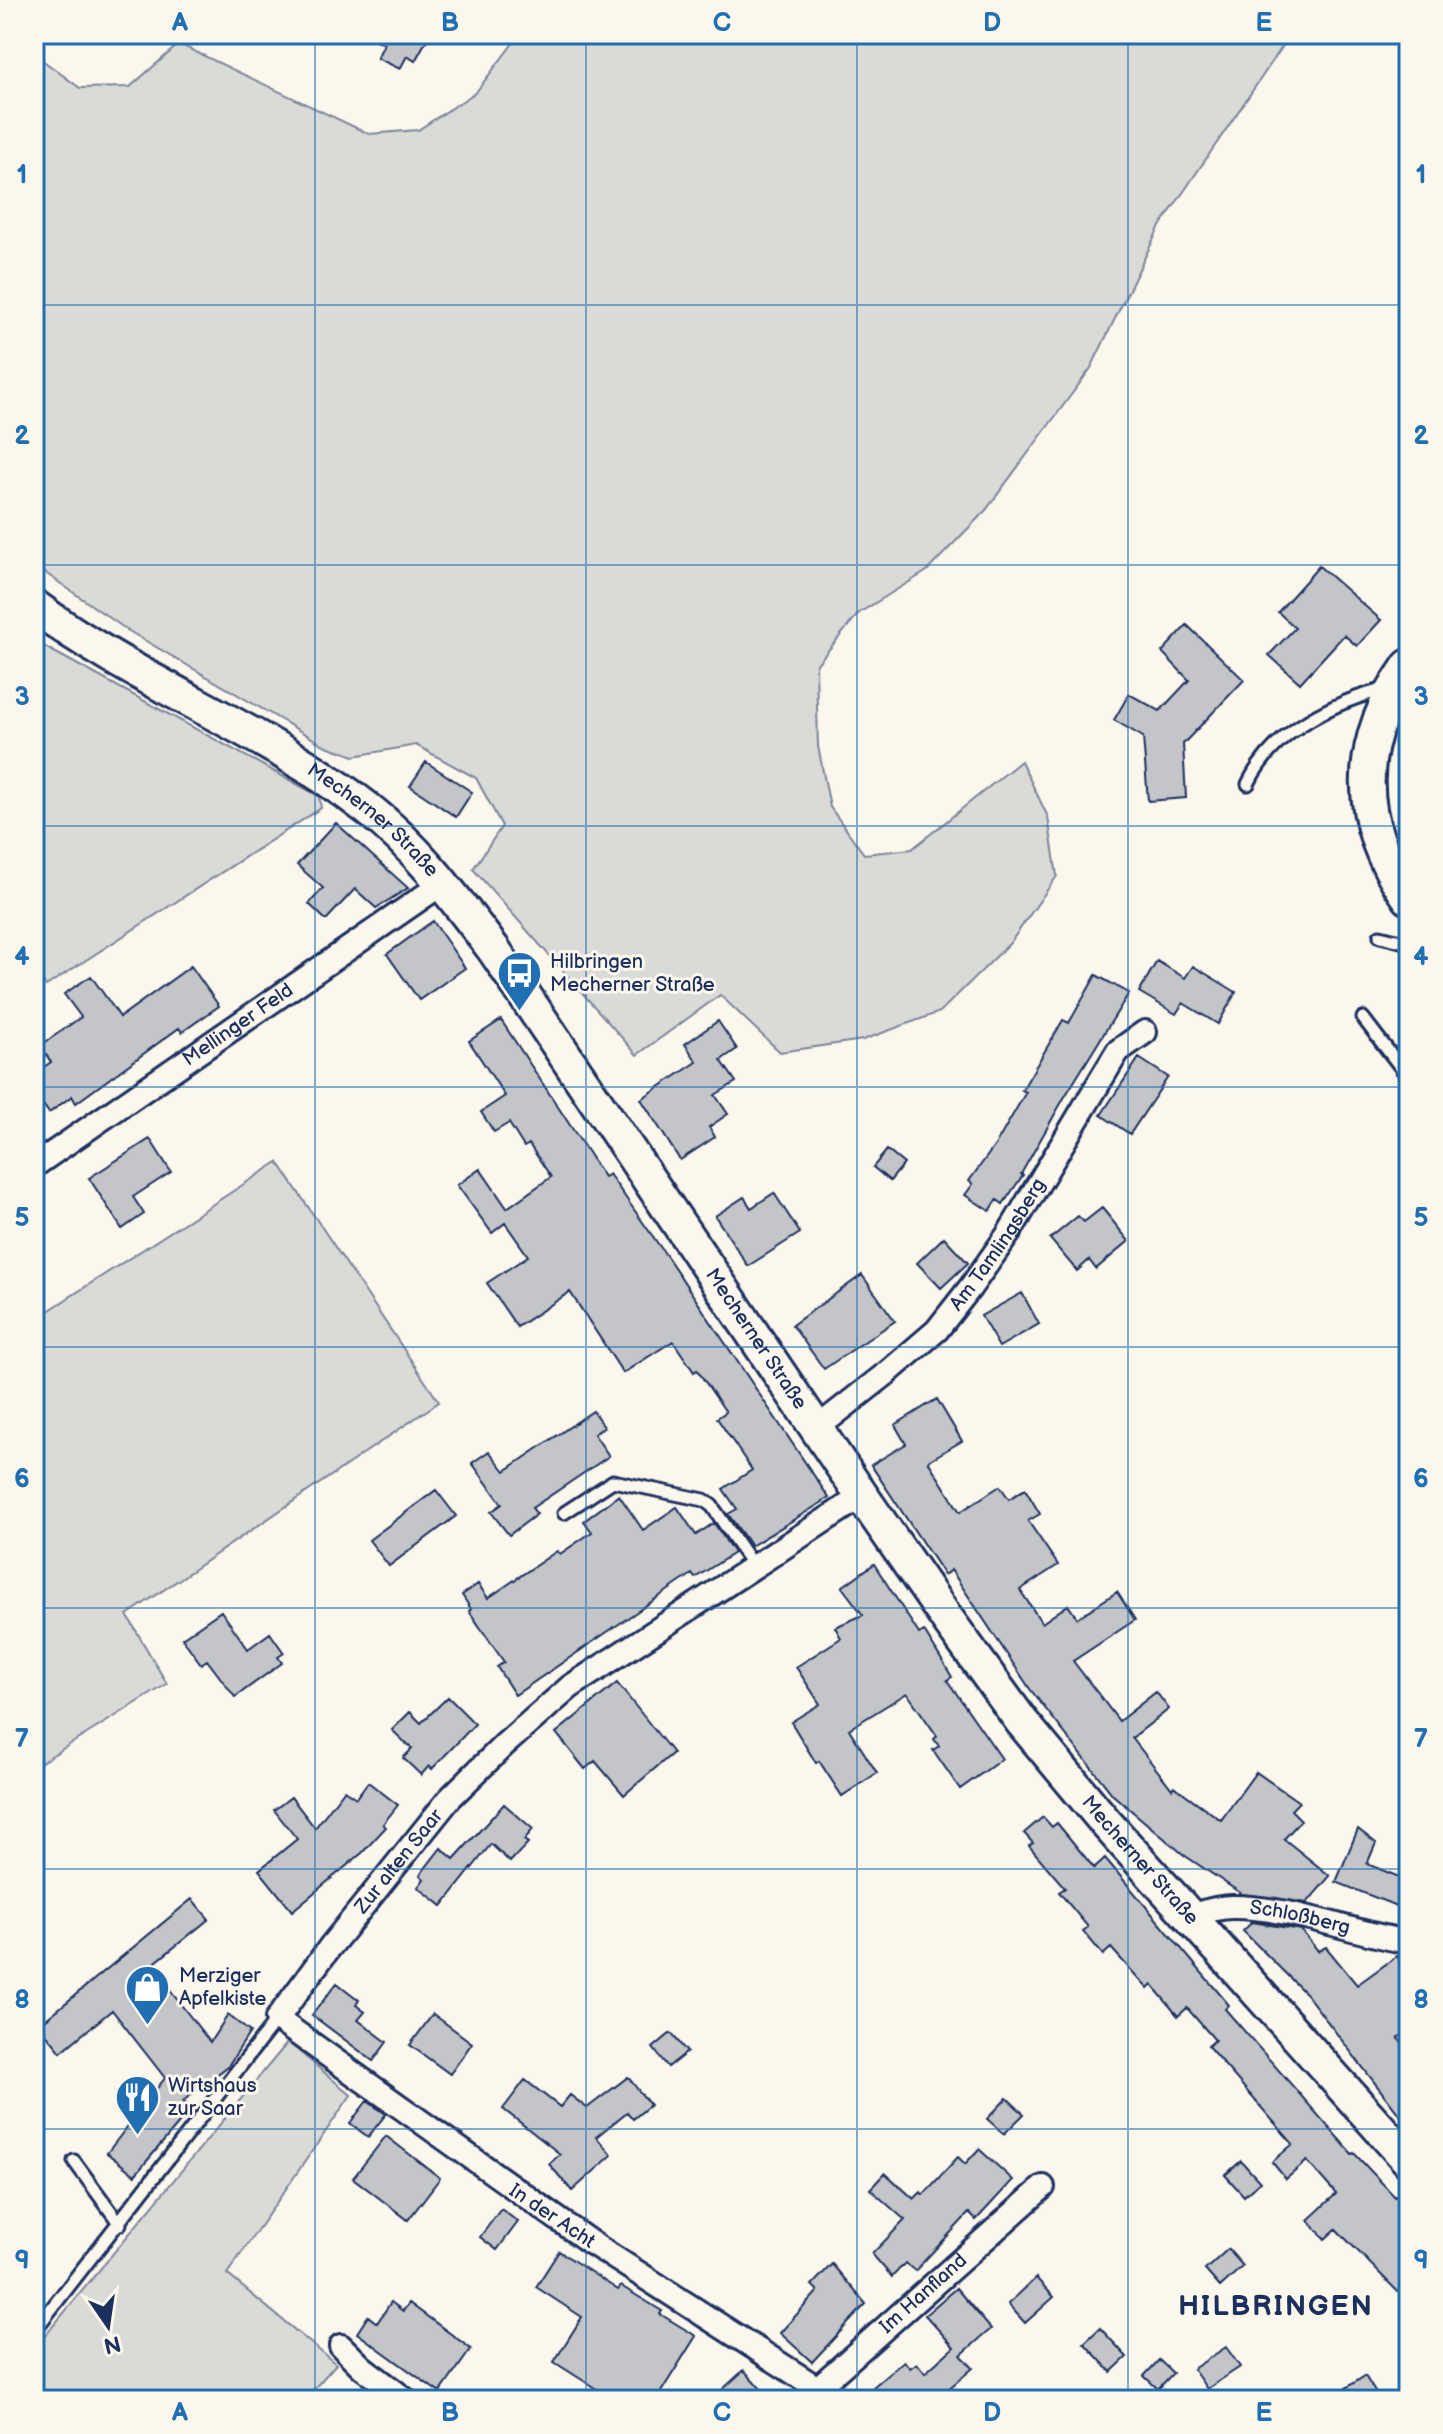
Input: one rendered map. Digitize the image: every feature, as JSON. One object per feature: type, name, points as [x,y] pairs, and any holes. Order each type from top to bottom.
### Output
[{"type":"main road","name":"Mecherner Straße","points":[[34,606],[141,675],[330,781],[403,839],[443,883],[503,963],[862,1496],[1022,1722],[1106,1823],[1409,2161]]},
{"type":"main road","points":[[1402,677],[1375,728],[1368,756],[1367,789],[1380,851],[1409,898]]},
{"type":"street","name":"Mellinger Feld","points":[[34,1166],[443,883]]},
{"type":"street","name":"Am Tamlingsberg","points":[[817,1428],[937,1330],[1009,1233],[1118,1051],[1145,1032]]},
{"type":"street","name":"Zur alten Saar","points":[[277,2019],[330,1947],[450,1798],[504,1745],[570,1687],[862,1496]]},
{"type":"street","name":"Schloßberg","points":[[1190,1916],[1229,1907],[1267,1909],[1409,1942]]},
{"type":"street","name":"In der Acht","points":[[277,2019],[590,2242],[819,2396]]},
{"type":"street","name":"Im Hanfland","points":[[819,2396],[1043,2187]]},
{"type":"street","points":[[341,2346],[362,2367],[406,2400]]},
{"type":"lane","points":[[1248,784],[1265,755],[1327,709],[1402,677]]},
{"type":"lane","points":[[1380,936],[1409,943]]},
{"type":"lane","points":[[1363,1018],[1409,1078]]},
{"type":"lane","points":[[564,1513],[613,1481],[704,1500],[712,1506],[754,1567]]},
{"type":"lane","name":"Zur alten Saar","points":[[34,2331],[277,2019]]},
{"type":"lane","points":[[74,2161],[120,2224]]},
{"type":"shaded area","points":[[520,34],[1291,34],[1159,228],[1091,368],[986,510],[927,571],[859,613],[816,665],[818,746],[830,807],[864,854],[912,849],[1021,761],[1048,817],[1057,876],[1010,943],[940,1012],[863,1040],[780,1052],[720,995],[637,1055],[473,869],[502,826],[476,778],[416,745],[354,756],[324,745],[127,630],[34,565],[34,54],[80,88],[130,87],[179,44],[369,134],[418,130],[476,92]]},
{"type":"shaded area","points":[[34,641],[319,796],[321,808],[46,986],[34,972]]},
{"type":"shaded area","points":[[278,1162],[439,1402],[127,1615],[167,1684],[40,1763],[34,1810],[34,1315],[48,1311]]},
{"type":"shaded area","points":[[288,2042],[351,2095],[227,2274],[336,2364],[304,2400],[34,2400],[34,2349]]},
{"type":"building","points":[[364,34],[430,34],[415,61],[407,56],[400,69],[377,58],[384,44]]},
{"type":"building","points":[[1319,566],[1381,620],[1357,646],[1344,635],[1300,683],[1269,655],[1295,628],[1278,612]]},
{"type":"building","points":[[1187,625],[1244,680],[1183,744],[1186,798],[1148,801],[1143,737],[1114,720],[1129,694],[1160,711],[1189,680],[1162,652]]},
{"type":"building","points":[[426,762],[472,792],[456,817],[410,786]]},
{"type":"building","points":[[336,823],[408,888],[376,908],[355,889],[326,920],[309,904],[323,888],[297,865]]},
{"type":"building","points":[[433,921],[465,968],[419,1000],[387,954]]},
{"type":"building","points":[[1157,961],[1185,978],[1193,966],[1236,992],[1218,1024],[1183,1003],[1176,1014],[1139,992]]},
{"type":"building","points":[[191,966],[219,1006],[182,1032],[179,1028],[76,1103],[72,1096],[49,1113],[34,1092],[34,1074],[51,1062],[40,1046],[81,1017],[64,994],[91,976],[120,1017]]},
{"type":"building","points":[[1096,975],[1129,993],[1064,1098],[1023,1175],[1003,1204],[997,1200],[990,1211],[965,1195],[973,1184],[969,1181],[996,1144],[1026,1092],[1022,1090],[1063,1020],[1069,1023]]},
{"type":"building","points":[[501,1020],[604,1177],[609,1174],[668,1258],[829,1498],[751,1546],[728,1514],[737,1509],[723,1489],[752,1470],[717,1418],[726,1412],[673,1341],[623,1373],[570,1292],[517,1327],[487,1283],[528,1256],[505,1223],[492,1233],[457,1185],[480,1169],[507,1208],[551,1177],[529,1144],[524,1147],[509,1123],[494,1132],[481,1112],[505,1096],[469,1041]]},
{"type":"building","points":[[718,1021],[737,1049],[721,1060],[736,1082],[715,1095],[728,1114],[709,1127],[715,1137],[680,1160],[641,1099],[697,1062],[685,1044]]},
{"type":"building","points":[[1139,1058],[1168,1077],[1130,1134],[1101,1115]]},
{"type":"building","points":[[150,1139],[171,1172],[133,1197],[144,1214],[122,1229],[89,1178]]},
{"type":"building","points":[[887,1150],[904,1164],[890,1181],[873,1167]]},
{"type":"building","points":[[774,1193],[800,1233],[748,1266],[715,1216],[744,1197],[751,1208]]},
{"type":"building","points":[[1102,1208],[1129,1241],[1096,1269],[1089,1260],[1077,1271],[1050,1239],[1078,1216],[1084,1222]]},
{"type":"building","points":[[944,1237],[968,1263],[941,1288],[917,1263]]},
{"type":"building","points":[[862,1275],[895,1321],[824,1369],[792,1325]]},
{"type":"building","points":[[1022,1293],[1039,1324],[999,1347],[981,1316]]},
{"type":"building","points":[[937,1399],[962,1441],[928,1461],[960,1512],[1000,1486],[1009,1499],[1025,1489],[1040,1514],[1028,1521],[1058,1565],[1020,1590],[1042,1623],[1068,1605],[1077,1618],[1117,1592],[1135,1620],[1073,1661],[1119,1721],[1156,1692],[1169,1709],[1132,1738],[1172,1789],[1174,1786],[1221,1820],[1256,1772],[1299,1802],[1291,1810],[1301,1820],[1284,1839],[1330,1876],[1307,1903],[1242,1894],[1184,1855],[1113,1795],[1030,1689],[951,1570],[944,1575],[871,1465],[906,1444],[895,1425]]},
{"type":"building","points":[[593,1411],[604,1427],[594,1434],[609,1456],[532,1508],[537,1514],[509,1535],[491,1512],[502,1504],[472,1463],[489,1451],[505,1471]]},
{"type":"building","points":[[436,1490],[456,1516],[389,1566],[369,1540]]},
{"type":"building","points":[[619,1495],[643,1530],[677,1507],[696,1535],[714,1523],[734,1553],[695,1578],[692,1574],[515,1695],[497,1667],[504,1662],[469,1611],[471,1609],[462,1595],[478,1584],[488,1598],[557,1551],[560,1554],[592,1532],[584,1521]]},
{"type":"building","points":[[874,1564],[919,1634],[924,1631],[952,1677],[947,1680],[1002,1759],[960,1789],[933,1750],[939,1746],[934,1739],[937,1736],[907,1693],[849,1729],[877,1773],[842,1796],[819,1761],[816,1763],[791,1722],[820,1704],[796,1667],[841,1638],[835,1627],[863,1615],[842,1587]]},
{"type":"building","points":[[221,1611],[248,1649],[270,1633],[284,1653],[278,1657],[282,1663],[235,1697],[207,1660],[201,1664],[182,1638]]},
{"type":"building","points":[[617,1683],[673,1753],[624,1795],[595,1761],[585,1769],[556,1733]]},
{"type":"building","points":[[448,1697],[475,1724],[432,1769],[429,1766],[421,1775],[403,1758],[412,1749],[392,1730],[410,1712],[421,1723]]},
{"type":"building","points":[[368,1782],[398,1805],[383,1824],[386,1827],[362,1853],[292,1911],[259,1870],[297,1839],[274,1810],[291,1797],[315,1828],[344,1790],[356,1798]]},
{"type":"building","points":[[504,1804],[533,1829],[524,1840],[528,1843],[510,1862],[491,1844],[442,1906],[418,1887],[424,1879],[420,1875],[441,1848],[454,1859]]},
{"type":"building","points":[[1043,1817],[1052,1827],[1057,1823],[1094,1868],[1105,1858],[1229,2005],[1225,2009],[1352,2154],[1395,2197],[1399,2194],[1409,2205],[1409,2303],[1336,2229],[1325,2239],[1308,2220],[1336,2194],[1307,2161],[1286,2179],[1272,2162],[1293,2144],[1208,2046],[1215,2040],[1187,2008],[1178,2016],[1152,1985],[1148,1989],[1111,1948],[1103,1955],[1083,1931],[1088,1927],[1059,1892],[1065,1888],[1029,1846],[1033,1843],[1024,1833]]},
{"type":"building","points":[[1358,1829],[1376,1843],[1367,1864],[1409,1881],[1409,1911],[1336,1882]]},
{"type":"building","points":[[192,1899],[209,1919],[151,1966],[210,2042],[228,2015],[250,2032],[228,2066],[183,2101],[191,2109],[135,2175],[107,2153],[165,2078],[112,2010],[61,2052],[39,2025]]},
{"type":"building","points":[[1252,1922],[1301,1930],[1318,1951],[1326,1947],[1357,1985],[1397,1956],[1399,1959],[1409,1956],[1409,2030],[1398,2038],[1409,2052],[1409,2127],[1306,1994],[1243,1931]]},
{"type":"building","points":[[337,1983],[359,2000],[356,2005],[365,2012],[358,2020],[387,2042],[373,2061],[312,2015]]},
{"type":"building","points":[[433,2014],[472,2043],[450,2074],[410,2045]]},
{"type":"building","points":[[671,2033],[687,2052],[668,2067],[653,2048]]},
{"type":"building","points":[[628,2077],[650,2105],[633,2119],[627,2112],[596,2137],[612,2155],[572,2191],[549,2164],[560,2154],[503,2109],[525,2080],[560,2107],[570,2095],[587,2108]]},
{"type":"building","points":[[1007,2098],[1024,2114],[1004,2134],[987,2119]]},
{"type":"building","points":[[367,2101],[386,2114],[368,2137],[350,2123]]},
{"type":"building","points":[[386,2136],[440,2178],[408,2220],[353,2178]]},
{"type":"building","points":[[979,2149],[1013,2180],[976,2220],[969,2213],[915,2271],[905,2263],[892,2277],[872,2254],[905,2220],[870,2189],[885,2173],[914,2199],[921,2192],[923,2195],[958,2157],[965,2164]]},
{"type":"building","points":[[1241,2161],[1260,2182],[1244,2196],[1225,2175]]},
{"type":"building","points":[[501,2209],[518,2222],[497,2250],[480,2237]]},
{"type":"building","points":[[1228,2249],[1243,2266],[1220,2287],[1205,2270]]},
{"type":"building","points":[[559,2251],[618,2290],[621,2286],[662,2311],[660,2314],[696,2336],[656,2400],[614,2400],[554,2362],[582,2317],[536,2287]]},
{"type":"building","points":[[832,2264],[866,2304],[812,2362],[780,2333],[818,2291],[812,2285]]},
{"type":"building","points":[[1036,2278],[1054,2297],[1025,2323],[1008,2304]]},
{"type":"building","points":[[956,2288],[991,2329],[961,2355],[973,2368],[946,2391],[953,2400],[884,2400],[873,2387],[904,2361],[910,2368],[917,2363],[925,2373],[954,2347],[925,2315]]},
{"type":"building","points":[[391,2302],[403,2311],[409,2303],[471,2349],[440,2393],[357,2333],[368,2316],[377,2323]]},
{"type":"building","points":[[1100,2328],[1127,2357],[1111,2372],[1084,2343]]},
{"type":"building","points":[[1226,2347],[1240,2367],[1207,2389],[1193,2369]]},
{"type":"building","points":[[1159,2360],[1173,2373],[1158,2389],[1144,2376]]},
{"type":"building","points":[[744,2370],[771,2400],[711,2400]]},
{"type":"building","points":[[1365,2376],[1380,2400],[1327,2400]]},
{"type":"place","name":"Hilbringen Mecherner Straße","points":[[519,1013]]},
{"type":"place","name":"Merziger Apfelkiste","points":[[148,2027]]},
{"type":"place","name":"Wirtshaus zur Saar","points":[[137,2136]]},
{"type":"district","name":"HILBRINGEN","points":[[1276,2306]]}]
